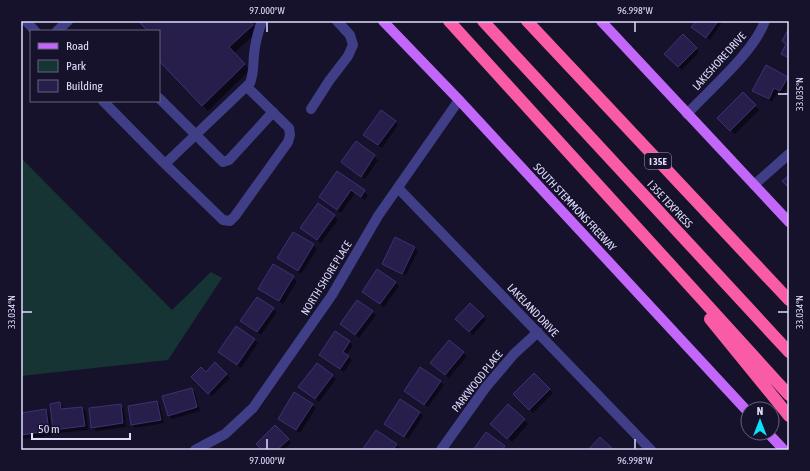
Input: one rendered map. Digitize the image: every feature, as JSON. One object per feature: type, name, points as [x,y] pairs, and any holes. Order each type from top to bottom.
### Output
[{"type":"highway","points":[[448,21],[789,395]]},
{"type":"highway","name":"I 35E TEXPRESS","points":[[483,21],[789,352]]},
{"type":"highway","name":"I 35E","points":[[527,21],[789,300]]},
{"type":"highway","points":[[625,216],[789,416]]},
{"type":"main road","name":"SOUTH STEMMONS FREEWAY","points":[[383,21],[459,100],[740,403]]},
{"type":"main road","points":[[601,21],[641,62],[687,114],[789,222]]},
{"type":"main road","points":[[776,441],[784,450]]},
{"type":"street","points":[[26,21],[34,30]]},
{"type":"street","points":[[58,30],[68,21]]},
{"type":"street","points":[[165,164],[250,83],[254,73],[254,54],[257,35],[262,21]]},
{"type":"street","points":[[311,109],[329,81],[348,56],[353,45],[350,35],[337,21]]},
{"type":"street","name":"LAKESHORE DRIVE","points":[[687,114],[753,43],[765,21]]},
{"type":"street","points":[[104,102],[223,220],[230,221],[288,142],[290,135],[289,128],[247,87]]},
{"type":"street","points":[[160,99],[223,162],[229,160],[273,112]]},
{"type":"street","name":"NORTH SHORE PLACE","points":[[195,450],[225,434],[253,408],[332,295],[378,216],[459,100]]},
{"type":"street","points":[[754,184],[789,154]]},
{"type":"street","name":"LAKELAND DRIVE","points":[[398,188],[651,450]]},
{"type":"street","name":"PARKWOOD PLACE","points":[[441,450],[486,386],[514,354],[538,332]]},
{"type":"green space","points":[[21,158],[172,310],[211,272],[222,278],[168,360],[21,376]]},
{"type":"building","points":[[138,21],[250,21],[253,25],[229,47],[245,64],[202,106],[160,62],[160,30],[147,30]]},
{"type":"building","points":[[696,21],[718,21],[706,38],[691,27]]},
{"type":"building","points":[[789,28],[789,58],[781,54],[786,44],[782,41]]},
{"type":"building","points":[[683,34],[697,48],[678,67],[664,54]]},
{"type":"building","points":[[766,65],[788,77],[780,91],[774,88],[769,99],[752,91]]},
{"type":"building","points":[[743,92],[756,105],[730,131],[717,118]]},
{"type":"building","points":[[381,110],[396,121],[378,145],[363,135]]},
{"type":"building","points":[[356,141],[375,155],[361,177],[341,162]]},
{"type":"building","points":[[337,171],[365,190],[361,197],[351,190],[337,210],[319,197]]},
{"type":"building","points":[[789,175],[789,188],[782,181]]},
{"type":"building","points":[[318,203],[335,215],[317,240],[300,228]]},
{"type":"building","points":[[293,232],[314,244],[298,271],[277,258]]},
{"type":"building","points":[[395,237],[415,247],[402,274],[382,264]]},
{"type":"building","points":[[273,264],[294,276],[279,301],[258,289]]},
{"type":"building","points":[[377,269],[396,282],[380,304],[362,292]]},
{"type":"building","points":[[257,297],[274,308],[257,332],[240,321]]},
{"type":"building","points":[[357,300],[373,311],[355,335],[340,324]]},
{"type":"building","points":[[470,303],[484,316],[469,332],[455,319]]},
{"type":"building","points":[[236,326],[255,339],[237,365],[218,352]]},
{"type":"building","points":[[335,331],[350,341],[343,352],[349,356],[340,369],[319,355]]},
{"type":"building","points":[[449,340],[464,352],[445,375],[430,363]]},
{"type":"building","points":[[215,362],[227,374],[208,394],[191,377],[201,367],[206,372]]},
{"type":"building","points":[[317,363],[333,375],[315,399],[298,387]]},
{"type":"building","points":[[420,367],[441,381],[424,405],[404,391]]},
{"type":"building","points":[[534,373],[550,389],[529,410],[513,394]]},
{"type":"building","points":[[192,388],[197,407],[168,416],[162,396]]},
{"type":"building","points":[[294,392],[313,404],[296,430],[278,419]]},
{"type":"building","points":[[400,399],[420,412],[404,437],[384,424]]},
{"type":"building","points":[[157,401],[161,420],[131,425],[128,406]]},
{"type":"building","points":[[60,402],[61,409],[82,407],[85,426],[53,430],[50,404]]},
{"type":"building","points":[[121,404],[123,423],[91,428],[89,408]]},
{"type":"building","points":[[508,404],[525,419],[507,439],[490,424]]},
{"type":"building","points":[[46,409],[49,431],[21,435],[21,413]]},
{"type":"building","points":[[275,425],[289,439],[277,450],[262,450],[256,444]]},
{"type":"building","points":[[376,430],[397,444],[393,450],[362,450]]},
{"type":"building","points":[[486,432],[505,446],[502,450],[473,450]]},
{"type":"building","points":[[600,437],[614,450],[588,450]]}]
